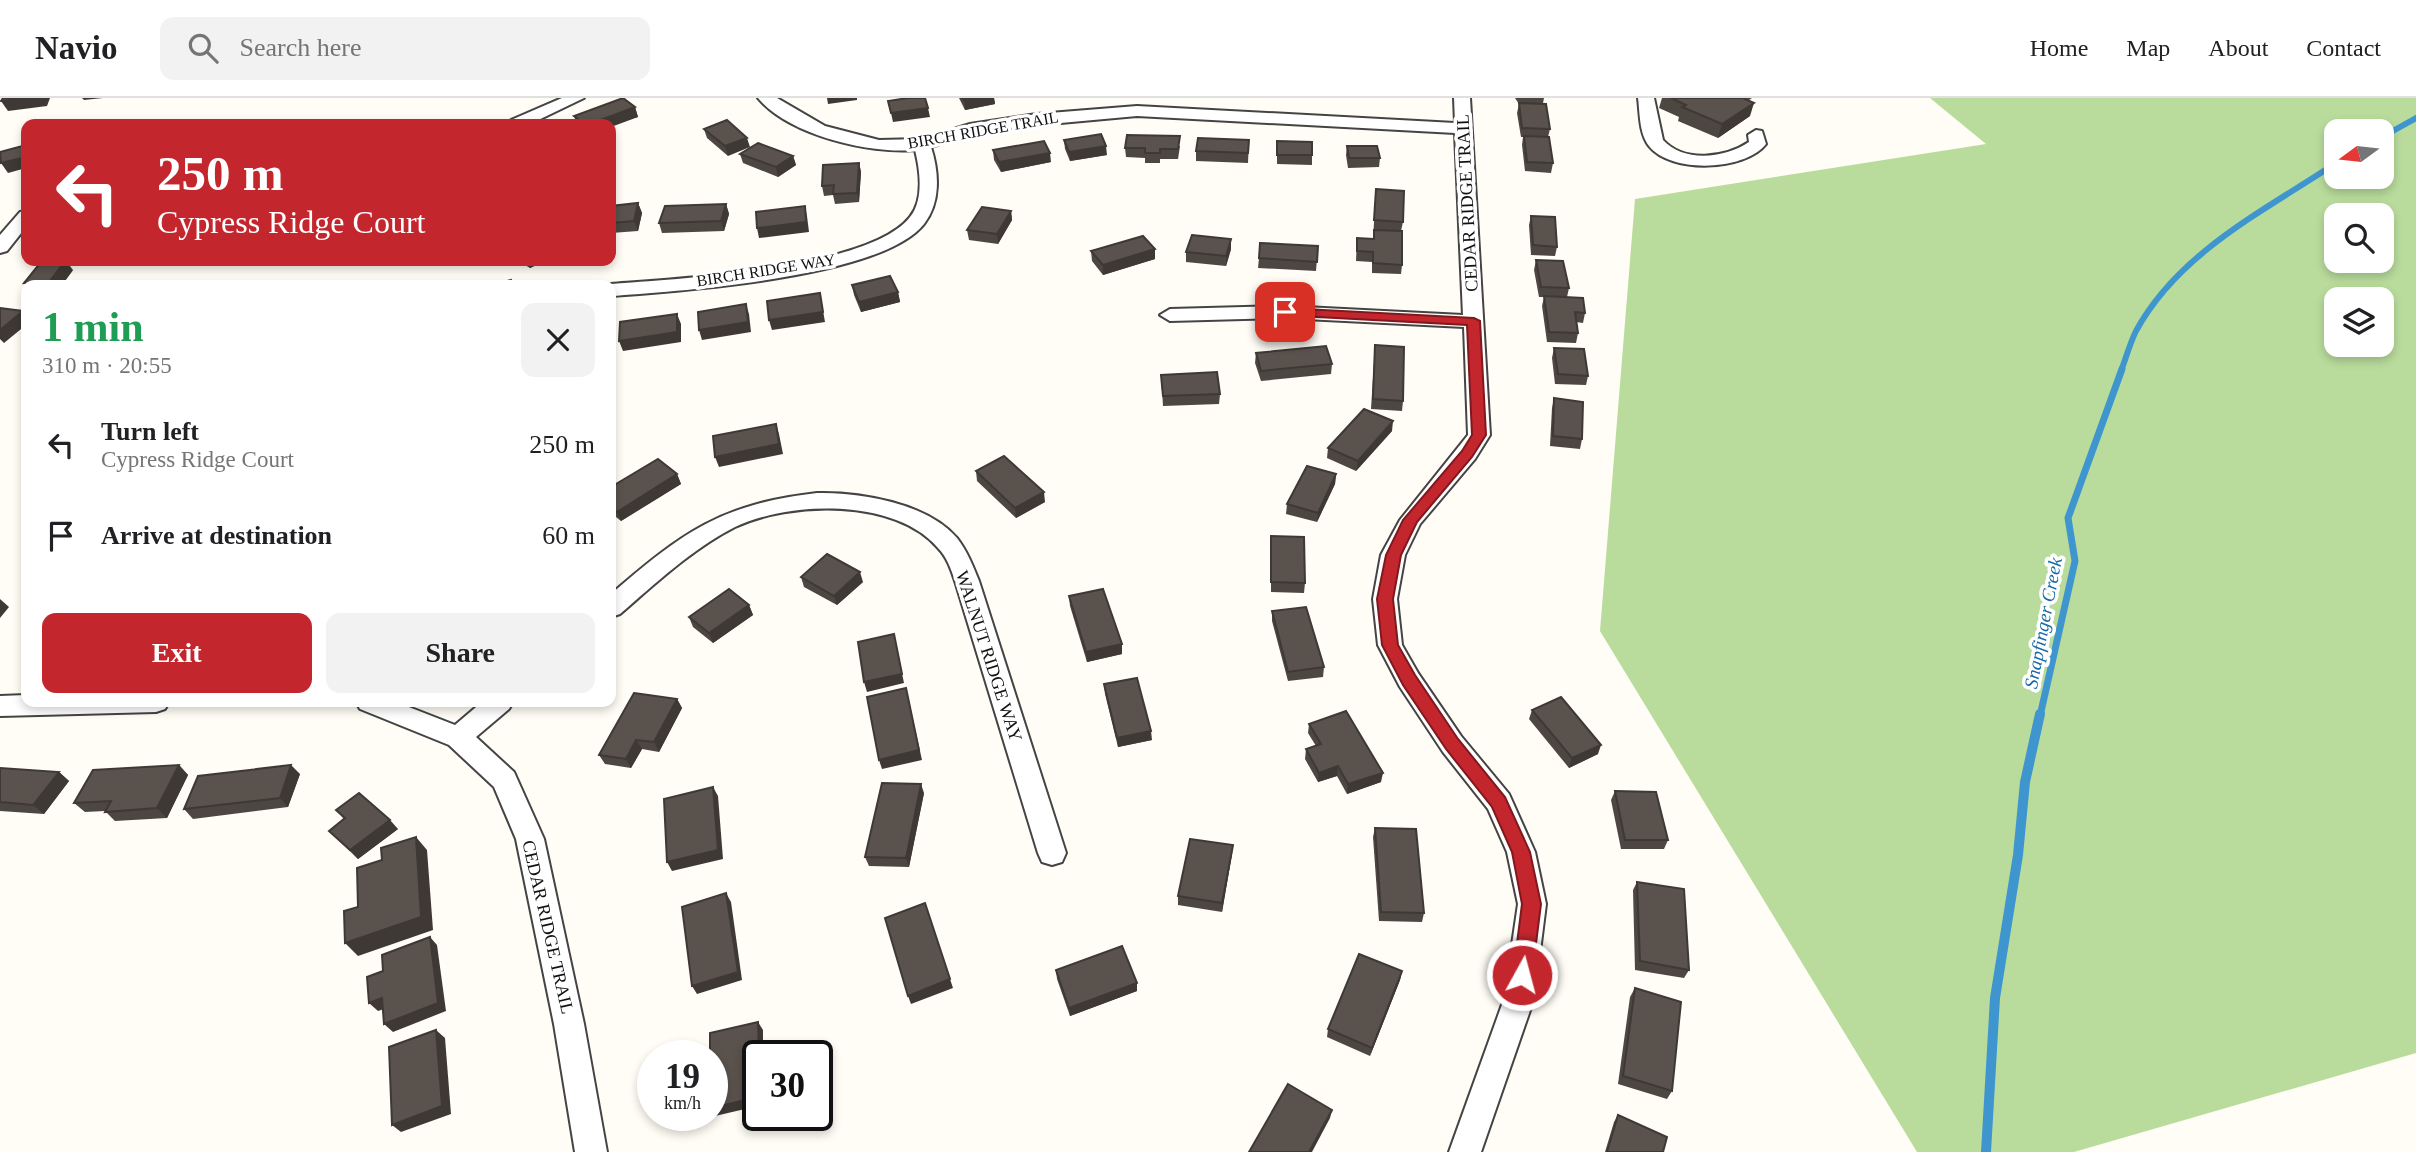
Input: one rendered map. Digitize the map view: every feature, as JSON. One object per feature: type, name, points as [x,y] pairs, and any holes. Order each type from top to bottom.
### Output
[{"type":"street","points":[[528,119],[576,98]]},
{"type":"street","name":"BIRCH RIDGE TRAIL","points":[[766,98],[814,128],[840,138],[882,145],[922,144],[972,129],[1097,112],[1137,111],[1462,128]]},
{"type":"street","name":"CEDAR RIDGE TRAIL","points":[[1462,98],[1479,435],[1467,454],[1411,520],[1393,555],[1385,599],[1390,645],[1409,680],[1452,744],[1499,803],[1521,852],[1532,904],[1519,999],[1465,1152]]},
{"type":"street","points":[[1646,98],[1656,142],[1665,152],[1679,158],[1700,160],[1748,153],[1758,145],[1756,135]]},
{"type":"street","name":"BIRCH RIDGE WAY","points":[[616,289],[819,265],[861,253],[903,234],[924,210],[928,183],[922,144]]},
{"type":"street","points":[[0,247],[21,222]]},
{"type":"street","points":[[1170,315],[1285,312],[1474,321]]},
{"type":"street","name":"WALNUT RIDGE WAY","points":[[616,604],[675,554],[726,522],[757,511],[815,500],[846,500],[893,510],[930,528],[944,539],[957,556],[967,581],[1052,853]]},
{"type":"street","points":[[0,706],[21,705]]},
{"type":"street","name":"CEDAR RIDGE TRAIL","points":[[382,707],[458,737],[504,780],[530,839],[569,1024],[591,1152]]},
{"type":"street","points":[[458,737],[494,707]]},
{"type":"green space","points":[[1930,98],[2416,98],[2416,1053],[2074,1152],[1917,1152],[1600,631],[1635,199],[1986,144]]},
{"type":"building","points":[[3,98],[27,98],[1,101]]},
{"type":"building","points":[[623,98],[635,107],[603,119],[578,119],[574,116]]},
{"type":"building","points":[[925,98],[928,108],[891,113],[888,101]]},
{"type":"building","points":[[1671,98],[1743,98],[1754,103],[1722,124],[1682,107],[1686,105]]},
{"type":"building","points":[[1519,103],[1546,104],[1550,129],[1522,128]]},
{"type":"building","points":[[727,120],[747,138],[725,146],[704,129]]},
{"type":"building","points":[[1101,134],[1106,146],[1069,152],[1064,140]]},
{"type":"building","points":[[1127,135],[1180,136],[1178,149],[1160,149],[1160,153],[1145,153],[1145,148],[1125,148]]},
{"type":"building","points":[[1524,136],[1549,137],[1553,163],[1527,162]]},
{"type":"building","points":[[1198,138],[1249,140],[1248,153],[1196,151]]},
{"type":"building","points":[[1044,141],[1050,153],[999,162],[993,150]]},
{"type":"building","points":[[1277,141],[1312,142],[1312,155],[1277,155]]},
{"type":"building","points":[[758,143],[793,156],[776,167],[740,154]]},
{"type":"building","points":[[21,146],[21,158],[1,163],[0,152]]},
{"type":"building","points":[[1347,146],[1377,146],[1380,158],[1349,158]]},
{"type":"building","points":[[859,163],[857,193],[833,194],[834,185],[822,186],[823,165]]},
{"type":"building","points":[[1376,189],[1404,191],[1403,222],[1374,220]]},
{"type":"building","points":[[638,203],[634,221],[616,223],[616,205]]},
{"type":"building","points":[[726,204],[721,221],[659,223],[665,206]]},
{"type":"building","points":[[805,206],[806,222],[757,228],[756,212]]},
{"type":"building","points":[[982,207],[1011,211],[997,234],[967,230]]},
{"type":"building","points":[[1531,216],[1555,217],[1557,247],[1533,245]]},
{"type":"building","points":[[1374,230],[1402,231],[1402,265],[1373,263],[1373,252],[1357,251],[1357,238],[1374,239]]},
{"type":"building","points":[[1192,235],[1231,239],[1226,256],[1186,252]]},
{"type":"building","points":[[1143,236],[1155,249],[1103,265],[1091,251]]},
{"type":"building","points":[[1260,243],[1318,246],[1317,262],[1259,258]]},
{"type":"building","points":[[1536,260],[1563,261],[1569,288],[1541,287]]},
{"type":"building","points":[[38,266],[61,266],[51,280],[26,280]]},
{"type":"building","points":[[890,276],[898,292],[859,302],[852,285]]},
{"type":"building","points":[[820,293],[823,312],[769,320],[767,301]]},
{"type":"building","points":[[1544,296],[1583,298],[1585,313],[1575,312],[1578,333],[1549,332]]},
{"type":"building","points":[[746,304],[748,322],[699,330],[698,312]]},
{"type":"building","points":[[0,308],[21,311],[21,313],[0,330]]},
{"type":"building","points":[[677,314],[677,332],[619,341],[620,322]]},
{"type":"building","points":[[1375,345],[1404,347],[1403,401],[1373,399]]},
{"type":"building","points":[[1326,346],[1332,364],[1261,371],[1256,353]]},
{"type":"building","points":[[1554,348],[1584,349],[1588,376],[1558,374]]},
{"type":"building","points":[[1217,372],[1220,394],[1163,396],[1161,375]]},
{"type":"building","points":[[1554,398],[1583,402],[1582,439],[1553,436]]},
{"type":"building","points":[[1364,409],[1393,421],[1358,461],[1328,448]]},
{"type":"building","points":[[776,424],[779,444],[715,457],[713,436]]},
{"type":"building","points":[[1004,456],[1044,492],[1015,508],[976,471]]},
{"type":"building","points":[[658,459],[677,474],[617,512],[616,484]]},
{"type":"building","points":[[1307,466],[1336,474],[1318,513],[1287,504]]},
{"type":"building","points":[[1271,536],[1304,537],[1305,583],[1271,582]]},
{"type":"building","points":[[827,554],[860,572],[834,596],[801,577]]},
{"type":"building","points":[[729,589],[749,605],[709,633],[689,617]]},
{"type":"building","points":[[1103,589],[1122,644],[1086,652],[1069,596]]},
{"type":"building","points":[[1306,607],[1324,667],[1288,672],[1272,611]]},
{"type":"building","points":[[894,634],[902,674],[864,682],[858,642]]},
{"type":"building","points":[[1137,678],[1151,731],[1117,738],[1104,684]]},
{"type":"building","points":[[906,688],[919,750],[879,760],[867,697]]},
{"type":"building","points":[[634,693],[677,699],[654,742],[636,740],[626,759],[599,755]]},
{"type":"building","points":[[1561,697],[1601,745],[1572,758],[1532,710]]},
{"type":"building","points":[[1346,711],[1383,773],[1348,784],[1338,766],[1319,773],[1306,749],[1321,744],[1309,724]]},
{"type":"building","points":[[179,765],[157,808],[105,812],[111,801],[74,803],[93,770]]},
{"type":"building","points":[[291,765],[280,798],[184,809],[198,776]]},
{"type":"building","points":[[0,768],[59,772],[33,805],[0,802]]},
{"type":"building","points":[[882,783],[921,784],[906,858],[865,857]]},
{"type":"building","points":[[713,787],[718,850],[667,862],[664,799]]},
{"type":"building","points":[[1615,791],[1656,792],[1668,840],[1625,840]]},
{"type":"building","points":[[359,793],[390,820],[350,850],[329,831],[345,818],[336,810]]},
{"type":"building","points":[[1375,828],[1416,829],[1424,913],[1381,912]]},
{"type":"building","points":[[416,837],[421,917],[345,943],[344,911],[358,907],[357,868],[382,860],[381,848]]},
{"type":"building","points":[[1190,839],[1233,845],[1222,903],[1178,896]]},
{"type":"building","points":[[1637,882],[1684,889],[1689,970],[1640,961]]},
{"type":"building","points":[[726,893],[738,972],[692,986],[682,907]]},
{"type":"building","points":[[925,903],[950,979],[908,996],[885,918]]},
{"type":"building","points":[[430,937],[438,1003],[384,1024],[382,998],[369,1003],[367,977],[383,971],[382,955]]},
{"type":"building","points":[[1122,946],[1137,983],[1069,1008],[1056,970]]},
{"type":"building","points":[[1359,954],[1402,971],[1372,1048],[1328,1029]]},
{"type":"building","points":[[1635,988],[1681,1002],[1672,1091],[1623,1076]]},
{"type":"building","points":[[758,1022],[759,1040],[742,1040],[742,1101],[728,1104],[728,1040],[710,1040],[710,1033]]},
{"type":"building","points":[[436,1030],[442,1106],[392,1125],[389,1047]]},
{"type":"building","points":[[1288,1084],[1332,1110],[1309,1152],[1249,1152]]},
{"type":"building","points":[[1618,1115],[1667,1137],[1663,1152],[1607,1152]]},
{"type":"waterway","name":"Snapfinger Creek","points":[[2394,130],[2416,118]]},
{"type":"waterway","name":"Snapfinger Creek","points":[[2121,371],[2136,331],[2175,278],[2225,235],[2324,171]]},
{"type":"waterway","name":"Snapfinger Creek","points":[[2040,716],[2075,561],[2068,518],[2122,369]]},
{"type":"waterway","name":"Snapfinger Creek","points":[[1986,1152],[1995,998],[2018,855],[2025,782],[2040,714]]},
{"type":"route","points":[[1285,312],[1474,321],[1479,435],[1467,454],[1411,520],[1393,555],[1385,599],[1390,645],[1409,680],[1452,744],[1499,803],[1521,852],[1532,904],[1522,975]]}]
